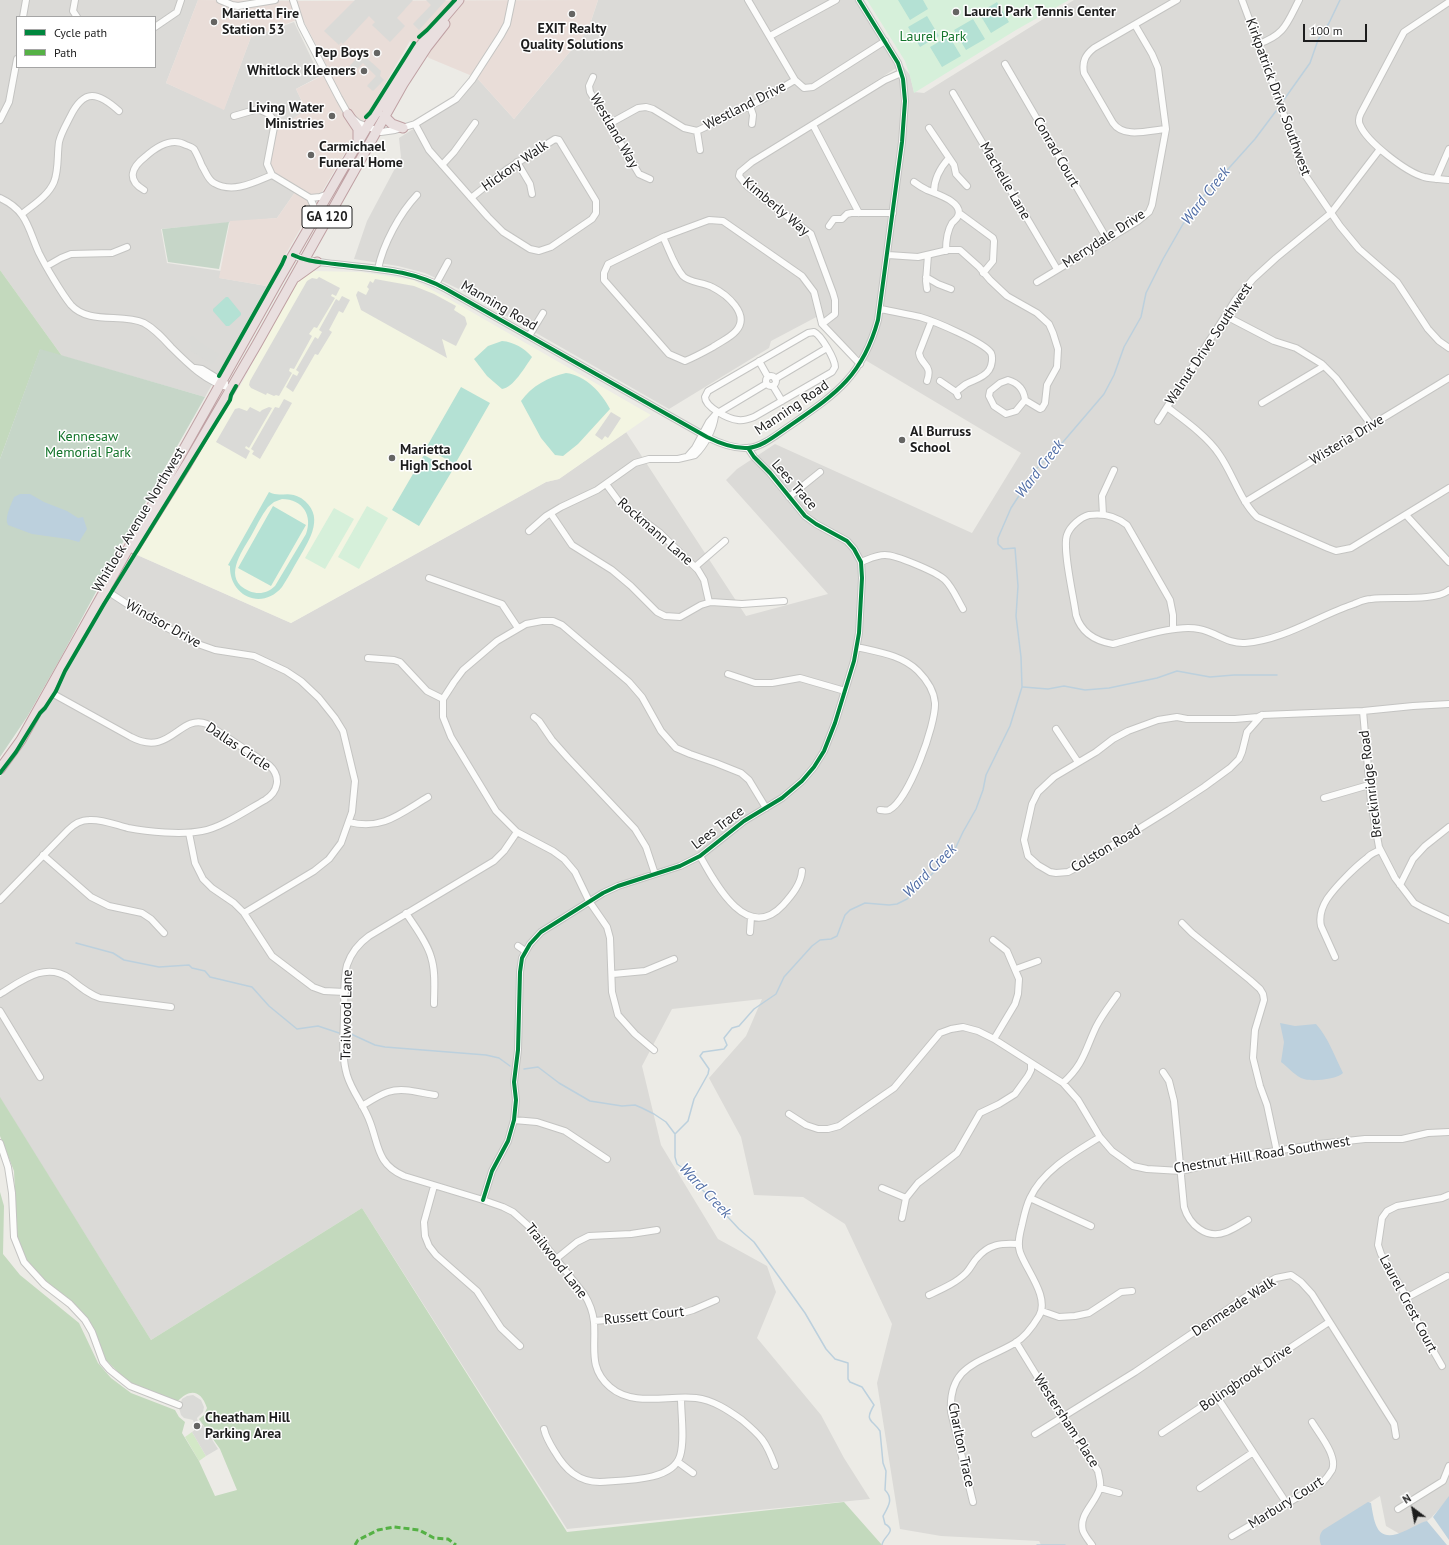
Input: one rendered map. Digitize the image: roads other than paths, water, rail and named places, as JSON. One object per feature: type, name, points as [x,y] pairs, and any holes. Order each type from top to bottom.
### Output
[{"type":"highway","name":"Whitlock Avenue Northwest","points":[[106,591],[187,464],[270,320],[292,280],[298,258],[315,217],[366,127],[414,53],[459,0]]},
{"type":"highway","name":"Whitlock Avenue Northwest","points":[[0,769],[21,740],[106,591],[221,383],[298,258],[310,248],[384,116],[427,47],[467,0]]},
{"type":"highway","points":[[348,114],[358,129],[358,142]]},
{"type":"highway","points":[[384,116],[392,124],[403,128]]},
{"type":"highway","points":[[270,320],[278,295],[322,214],[327,197]]},
{"type":"highway","points":[[292,280],[319,262],[310,248]]},
{"type":"street","points":[[23,16],[26,0]]},
{"type":"street","points":[[75,0],[73,12],[76,16]]},
{"type":"street","points":[[156,26],[177,12],[181,0]]},
{"type":"street","points":[[220,0],[238,6],[275,0]]},
{"type":"street","points":[[293,0],[301,25],[348,114],[358,123],[366,127],[376,131],[389,132],[415,124],[456,99],[501,35],[507,24],[512,0]]},
{"type":"street","points":[[748,0],[795,80],[804,88],[810,88],[885,41]]},
{"type":"street","points":[[770,36],[836,0]]},
{"type":"street","name":"Manning Road","points":[[298,258],[405,273],[436,284],[705,436],[728,446],[748,448],[767,441],[827,399],[848,380],[860,364],[873,337],[881,309],[905,106],[904,87],[898,63],[859,0]]},
{"type":"street","points":[[1166,129],[1129,132],[1119,129],[1084,73],[1083,61],[1089,52],[1100,44],[1177,0]]},
{"type":"street","name":"Kirkpatrick Drive Southwest","points":[[1242,0],[1303,172],[1331,213],[1359,249],[1400,285],[1428,329],[1439,341],[1449,348]]},
{"type":"street","points":[[1258,44],[1271,39],[1283,31],[1299,0]]},
{"type":"street","points":[[1449,2],[1404,32],[1360,113],[1359,118],[1360,125],[1369,138],[1380,149],[1415,173],[1424,177],[1449,180]]},
{"type":"street","name":"Merrydale Drive","points":[[1037,282],[1138,221],[1149,212],[1154,198],[1166,129],[1158,68],[1150,49],[1135,25]]},
{"type":"street","points":[[0,120],[9,102],[16,64]]},
{"type":"street","name":"Conrad Court","points":[[1005,64],[1107,239]]},
{"type":"street","points":[[859,213],[813,125],[885,80],[901,73]]},
{"type":"street","name":"Westland Way","points":[[593,77],[589,86],[590,92],[639,174],[650,179]]},
{"type":"street","name":"Westland Drive","points":[[609,124],[638,108],[646,107],[653,109],[684,128],[697,131],[750,106],[795,80]]},
{"type":"street","name":"Machelle Lane","points":[[953,93],[1057,270]]},
{"type":"street","points":[[22,214],[44,195],[52,184],[57,172],[60,137],[78,103],[86,97],[99,97],[106,100],[119,111]]},
{"type":"street","points":[[750,106],[753,115],[752,124]]},
{"type":"street","points":[[234,116],[258,108],[269,114],[275,122],[267,164],[272,175],[310,198],[315,210],[315,217]]},
{"type":"street","points":[[442,165],[454,152],[475,123]]},
{"type":"street","name":"Hickory Walk","points":[[415,124],[429,150],[471,198],[488,217],[502,232],[530,249],[539,250],[551,247],[561,242],[592,219],[596,213],[596,201],[559,140],[555,139],[518,162],[471,198]]},
{"type":"street","name":"Kimberly Way","points":[[813,125],[748,165],[740,172],[739,176],[747,186],[811,234],[827,274],[835,300],[835,314],[822,324]]},
{"type":"street","points":[[929,128],[954,165],[956,174],[967,186]]},
{"type":"street","points":[[697,131],[700,150]]},
{"type":"street","points":[[144,190],[138,187],[133,180],[133,171],[135,166],[161,145],[176,142],[183,143],[193,148],[213,183],[241,187],[272,175]]},
{"type":"street","name":"Walnut Drive Southwest","points":[[1158,421],[1236,299],[1253,279],[1276,258],[1331,213],[1380,149]]},
{"type":"street","points":[[1436,179],[1449,149]]},
{"type":"street","points":[[934,192],[935,183],[940,169],[949,158]]},
{"type":"street","points":[[518,162],[530,184],[532,194]]},
{"type":"street","points":[[914,182],[952,202],[959,213],[993,238],[993,260],[983,273]]},
{"type":"street","points":[[378,269],[382,252],[406,209],[417,195]]},
{"type":"street","points":[[310,198],[327,197]]},
{"type":"street","points":[[0,198],[12,205],[22,214],[30,227],[40,254],[71,305],[79,312],[89,315],[129,319],[144,324],[158,333],[182,358],[195,368],[202,369],[230,388]]},
{"type":"street","points":[[946,251],[946,238],[952,223],[958,218],[959,213]]},
{"type":"street","points":[[829,226],[834,219],[842,219],[847,214],[893,214]]},
{"type":"street","points":[[663,238],[679,271],[684,277],[711,286],[732,302],[738,309],[740,316],[737,331],[730,337],[694,357],[685,360],[669,354],[604,280],[604,273],[608,264],[663,238],[709,220],[723,222],[802,276],[814,292],[822,324],[860,364]]},
{"type":"street","points":[[47,266],[71,254],[112,253],[128,247]]},
{"type":"street","points":[[888,255],[912,257],[960,250],[1007,296],[1037,313],[1049,324],[1057,341],[1057,367],[1047,385],[1044,406],[1040,409],[1025,400]]},
{"type":"street","points":[[926,289],[928,255]]},
{"type":"street","points":[[436,284],[448,262]]},
{"type":"street","points":[[926,277],[951,289]]},
{"type":"street","points":[[881,309],[921,318],[931,322],[963,335],[982,345],[992,354],[989,370],[979,379],[966,384],[957,394],[940,381]]},
{"type":"street","points":[[529,336],[543,313]]},
{"type":"street","points":[[1226,316],[1274,341],[1296,348],[1324,366],[1336,378],[1372,426]]},
{"type":"street","points":[[927,381],[929,370],[919,353],[931,322]]},
{"type":"street","points":[[810,332],[818,334],[835,362],[833,370],[754,417],[745,420],[733,419],[717,414],[705,402],[704,397],[707,392],[759,361],[810,332]]},
{"type":"street","points":[[771,378],[827,348]]},
{"type":"street","points":[[529,531],[561,507],[586,496],[633,465],[645,460],[662,458],[676,459],[688,456],[705,436],[709,422],[717,414],[775,383],[759,361]]},
{"type":"street","points":[[1262,403],[1324,366]]},
{"type":"street","name":"Wisteria Drive","points":[[1245,502],[1449,378]]},
{"type":"street","points":[[1008,380],[1018,384],[1024,392],[1025,400],[1016,411],[1006,414],[994,406],[989,396],[990,391],[1000,383],[1008,380]]},
{"type":"street","points":[[770,385],[782,401]]},
{"type":"street","points":[[1167,407],[1187,422],[1218,452],[1230,471],[1250,510],[1263,521],[1336,551],[1351,548],[1449,488]]},
{"type":"street","name":"Lees Trace","points":[[483,1200],[492,1171],[508,1141],[514,1120],[516,1100],[514,1082],[518,1050],[520,972],[525,951],[541,932],[589,901],[618,886],[656,874],[700,856],[744,820],[782,798],[796,787],[816,763],[830,737],[845,692],[856,647],[860,623],[862,578],[861,562],[851,545],[841,537],[810,520],[770,473],[750,453],[748,448]]},
{"type":"street","points":[[1103,514],[1102,496],[1114,470]]},
{"type":"street","points":[[789,497],[820,472]]},
{"type":"street","name":"Rockmann Lane","points":[[606,484],[620,503],[660,533],[694,567],[704,580],[709,602]]},
{"type":"street","points":[[551,514],[572,545],[612,570],[631,586],[659,614],[668,617],[680,617],[709,602],[748,604],[784,601]]},
{"type":"street","points":[[1173,629],[1170,600],[1127,525],[1120,520],[1103,514],[1086,516],[1074,524],[1067,535],[1066,548],[1078,622],[1094,639],[1113,644],[1186,627],[1199,628],[1230,642],[1244,643],[1268,639],[1280,635],[1343,608],[1369,599],[1385,597],[1436,596],[1449,590]]},
{"type":"street","points":[[1406,515],[1449,562]]},
{"type":"street","points":[[694,567],[725,541]]},
{"type":"street","points":[[861,562],[875,556],[886,555],[935,572],[944,579],[953,590],[963,609]]},
{"type":"street","points":[[429,578],[502,604],[518,628]]},
{"type":"street","name":"Windsor Drive","points":[[106,591],[150,619],[198,644],[215,650],[254,656],[294,675],[319,698],[340,725],[346,739],[355,780],[353,803],[349,822],[341,843],[336,851],[321,866],[244,913]]},
{"type":"street","points":[[654,1050],[635,1034],[618,1014],[612,992],[613,974],[610,938],[607,927],[589,901],[575,872],[569,864],[553,851],[517,832],[492,805],[451,737],[443,717],[443,699],[463,670],[497,641],[526,624],[542,621],[553,621],[562,625],[629,682],[642,697],[661,731],[676,748],[741,773],[749,780],[766,808]]},
{"type":"street","points":[[856,647],[888,654],[911,666],[919,672],[930,686],[934,695],[934,714],[932,724],[912,781],[892,808],[880,810]]},
{"type":"street","points":[[368,658],[394,660],[400,662],[427,691],[443,699]]},
{"type":"street","points":[[728,674],[754,683],[772,683],[800,678],[845,692]]},
{"type":"street","name":"Dallas Circle","points":[[0,900],[77,822],[85,820],[100,820],[136,830],[189,833],[212,828],[268,798],[274,792],[277,784],[277,776],[269,765],[204,722],[190,723],[162,742],[145,743],[131,737],[48,691]]},
{"type":"street","name":"Colston Road","points":[[1262,715],[1247,732],[1239,759],[1230,768],[1204,787],[1089,861],[1068,872],[1056,873],[1050,872],[1038,865],[1028,856],[1024,840],[1032,804],[1038,792],[1054,777],[1113,739],[1158,720],[1177,717],[1187,719],[1235,719],[1258,717],[1262,715],[1363,711],[1449,704]]},
{"type":"street","name":"Breckinridge Road","points":[[1363,711],[1369,785],[1376,834],[1380,850],[1400,885],[1414,903],[1449,920]]},
{"type":"street","points":[[534,717],[540,720],[552,740],[568,758],[635,828],[646,847],[656,874]]},
{"type":"street","points":[[1056,729],[1078,762]]},
{"type":"street","points":[[1324,798],[1369,785]]},
{"type":"street","points":[[349,822],[366,825],[380,823],[397,816],[428,797]]},
{"type":"street","points":[[1400,885],[1413,859],[1425,846],[1449,827]]},
{"type":"street","name":"Trailwood Lane","points":[[517,832],[498,858],[369,936],[356,947],[347,967],[345,992],[345,1067],[351,1086],[369,1120],[378,1152],[388,1166],[404,1176],[503,1207],[518,1216],[529,1226],[586,1298],[594,1321],[594,1361],[598,1372],[609,1386],[620,1394],[633,1398],[681,1398],[703,1400],[719,1405],[734,1414],[759,1434],[765,1442],[775,1466]]},
{"type":"street","points":[[189,833],[195,863],[203,879],[212,888],[234,903],[244,913],[266,948],[276,960],[313,987],[331,992],[345,992]]},
{"type":"street","points":[[1335,957],[1321,926],[1320,921],[1323,908],[1327,900],[1353,871],[1367,857],[1380,850]]},
{"type":"street","points":[[43,855],[91,897],[109,906],[142,913],[151,919],[164,933]]},
{"type":"street","points":[[700,856],[714,882],[726,899],[736,908],[751,917],[756,918],[768,916],[779,910],[798,885],[802,871]]},
{"type":"street","points":[[406,913],[431,957],[434,974],[434,1004]]},
{"type":"street","points":[[750,932],[751,917]]},
{"type":"street","points":[[1182,923],[1192,933],[1250,980],[1260,989],[1263,994],[1264,1000],[1256,1030],[1253,1058],[1260,1086],[1267,1105],[1277,1152]]},
{"type":"street","points":[[993,940],[1007,951],[1019,978],[1017,998],[994,1039]]},
{"type":"street","points":[[518,946],[525,951]]},
{"type":"street","points":[[613,974],[645,971],[674,959]]},
{"type":"street","points":[[1016,969],[1038,961]]},
{"type":"street","points":[[0,994],[33,975],[54,971],[63,975],[90,995],[100,998],[171,1007]]},
{"type":"street","points":[[1063,1083],[1074,1073],[1082,1061],[1096,1027],[1117,995]]},
{"type":"street","points":[[0,1012],[40,1077]]},
{"type":"street","name":"Chestnut Hill Road Southwest","points":[[790,1114],[806,1125],[818,1129],[828,1129],[839,1126],[894,1088],[940,1033],[951,1028],[970,1028],[994,1039],[1063,1083],[1078,1100],[1100,1137],[1112,1151],[1133,1166],[1147,1169],[1181,1171],[1238,1157],[1343,1141],[1402,1139],[1428,1133],[1449,1132]]},
{"type":"street","points":[[902,1218],[906,1198],[918,1183],[957,1153],[980,1113],[1015,1094],[1028,1076],[1031,1070],[1031,1064]]},
{"type":"street","points":[[1164,1072],[1169,1081],[1174,1101],[1184,1206],[1187,1217],[1195,1226],[1205,1232],[1214,1234],[1225,1232],[1248,1220]]},
{"type":"street","points":[[362,1106],[384,1094],[396,1090],[436,1095]]},
{"type":"street","points":[[514,1120],[537,1122],[565,1131],[578,1138],[607,1159]]},
{"type":"street","points":[[1100,1137],[1054,1168],[1041,1182],[1030,1198],[1019,1235],[1019,1251],[1039,1290],[1042,1311],[1059,1317],[1089,1313],[1121,1292],[1132,1291]]},
{"type":"street","points":[[0,1143],[8,1167],[12,1193],[14,1237],[24,1262],[44,1284],[70,1304],[85,1320],[92,1332],[103,1362],[110,1370],[130,1386],[179,1405]]},
{"type":"street","points":[[434,1186],[424,1222],[425,1236],[429,1246],[441,1260],[477,1291],[502,1328],[520,1346]]},
{"type":"street","points":[[882,1188],[906,1198]]},
{"type":"street","name":"Laurel Crest Court","points":[[1442,1366],[1381,1254],[1378,1245],[1382,1218],[1387,1211],[1397,1206],[1442,1198],[1449,1195]]},
{"type":"street","points":[[1030,1198],[1091,1226]]},
{"type":"street","points":[[556,1259],[577,1242],[589,1236],[631,1234],[657,1230]]},
{"type":"street","points":[[929,1295],[946,1287],[967,1272],[976,1258],[992,1245],[1001,1243],[1018,1244]]},
{"type":"street","name":"Denmeade Walk","points":[[1035,1434],[1135,1372],[1265,1284],[1276,1278],[1291,1275],[1301,1282],[1312,1294],[1394,1424],[1396,1436]]},
{"type":"street","points":[[1406,1298],[1447,1276]]},
{"type":"street","name":"Russett Court","points":[[594,1321],[679,1314],[693,1310],[716,1300]]},
{"type":"street","name":"Charlton Trace","points":[[973,1502],[951,1412],[950,1398],[954,1384],[961,1373],[978,1361],[1016,1342],[1032,1328],[1042,1311]]},
{"type":"street","name":"Bolingbrook Drive","points":[[1162,1433],[1329,1322]]},
{"type":"street","name":"Westersham Place","points":[[1016,1342],[1062,1417],[1098,1471],[1100,1488],[1082,1523],[1083,1531],[1092,1545]]},
{"type":"street","points":[[1216,1397],[1287,1504]]},
{"type":"street","points":[[544,1429],[547,1439],[566,1468],[575,1476],[593,1482],[655,1476],[666,1472],[678,1462],[682,1448],[681,1398]]},
{"type":"street","name":"Marbury Court","points":[[1232,1536],[1322,1483],[1332,1469],[1332,1457],[1327,1445],[1312,1422]]},
{"type":"street","points":[[1200,1488],[1252,1453]]},
{"type":"street","points":[[678,1462],[693,1473]]},
{"type":"street","points":[[1398,1509],[1442,1481],[1449,1466]]},
{"type":"street","points":[[1100,1488],[1119,1493]]},
{"type":"water","points":[[20,494],[30,494],[44,502],[67,511],[78,518],[83,517],[87,529],[79,542],[32,534],[8,525],[7,515],[14,497]]},
{"type":"water","points":[[1280,1023],[1295,1026],[1316,1024],[1328,1041],[1343,1073],[1336,1077],[1313,1080],[1301,1078],[1295,1074],[1281,1062],[1284,1042]]},
{"type":"water","points":[[1449,1496],[1449,1540],[1433,1517]]},
{"type":"water","points":[[1368,1502],[1371,1503],[1374,1520],[1377,1526],[1384,1534],[1397,1534],[1427,1521],[1447,1545],[1321,1545],[1320,1537],[1323,1530]]},
{"type":"waterway","name":"Ward Creek","points":[[1283,101],[1310,63],[1318,40],[1329,23],[1340,0]]},
{"type":"waterway","name":"Ward Creek","points":[[882,1545],[890,1531],[889,1527],[885,1524],[883,1516],[890,1500],[888,1493],[885,1490],[886,1471],[883,1463],[880,1431],[869,1418],[874,1405],[862,1387],[850,1382],[848,1379],[848,1363],[835,1359],[826,1349],[805,1313],[754,1242],[739,1229],[697,1184],[687,1171],[677,1164],[675,1157],[675,1134],[688,1121],[694,1099],[708,1074],[709,1069],[700,1056],[703,1052],[724,1049],[727,1045],[724,1038],[732,1028],[739,1026],[754,1009],[776,994],[784,977],[812,946],[820,940],[831,939],[837,936],[845,915],[850,910],[865,903],[889,905],[897,904],[907,899],[955,849],[976,809],[983,790],[986,775],[1010,726],[1022,687],[1021,657],[1016,616],[1018,586],[1015,548],[1003,549],[998,544],[998,538],[1011,508],[1037,468],[1063,442],[1104,394],[1114,375],[1124,347],[1141,317],[1146,293],[1183,224],[1203,197],[1255,139],[1276,111]]},
{"type":"waterway","points":[[1023,687],[1048,689],[1064,686],[1085,690],[1109,688],[1157,678],[1177,671],[1210,677],[1234,675],[1277,675]]},
{"type":"waterway","points":[[76,943],[113,953],[124,960],[159,967],[189,965],[192,968],[205,971],[210,977],[252,987],[269,1006],[297,1029],[318,1026],[339,1033]]},
{"type":"waterway","points":[[351,1034],[375,1045],[486,1055],[499,1058],[510,1066]]},
{"type":"waterway","points":[[524,1069],[538,1067],[559,1083],[590,1101],[622,1106],[635,1105],[642,1108],[666,1122],[675,1134]]},
{"type":"waterway","points":[[1037,1545],[1065,1545]]},
{"type":"place","name":"Laurel Park Tennis Center","points":[[956,12]]},
{"type":"place","name":"EXIT Realty Quality Solutions","points":[[572,14]]},
{"type":"place","name":"Marietta Fire Station 53","points":[[214,22]]},
{"type":"place","name":"Pep Boys","points":[[377,53]]},
{"type":"place","name":"Whitlock Kleeners","points":[[364,71]]},
{"type":"place","name":"Living Water Ministries","points":[[332,116]]},
{"type":"place","name":"Carmichael Funeral Home","points":[[311,155]]},
{"type":"place","name":"Al Burruss School","points":[[902,440]]},
{"type":"place","name":"Marietta High School","points":[[392,458]]},
{"type":"place","name":"Cheatham Hill Parking Area","points":[[197,1426]]},
{"type":"park label","name":"Laurel Park","points":[[933,37]]},
{"type":"park label","name":"Kennesaw Memorial Park","points":[[88,446]]}]
